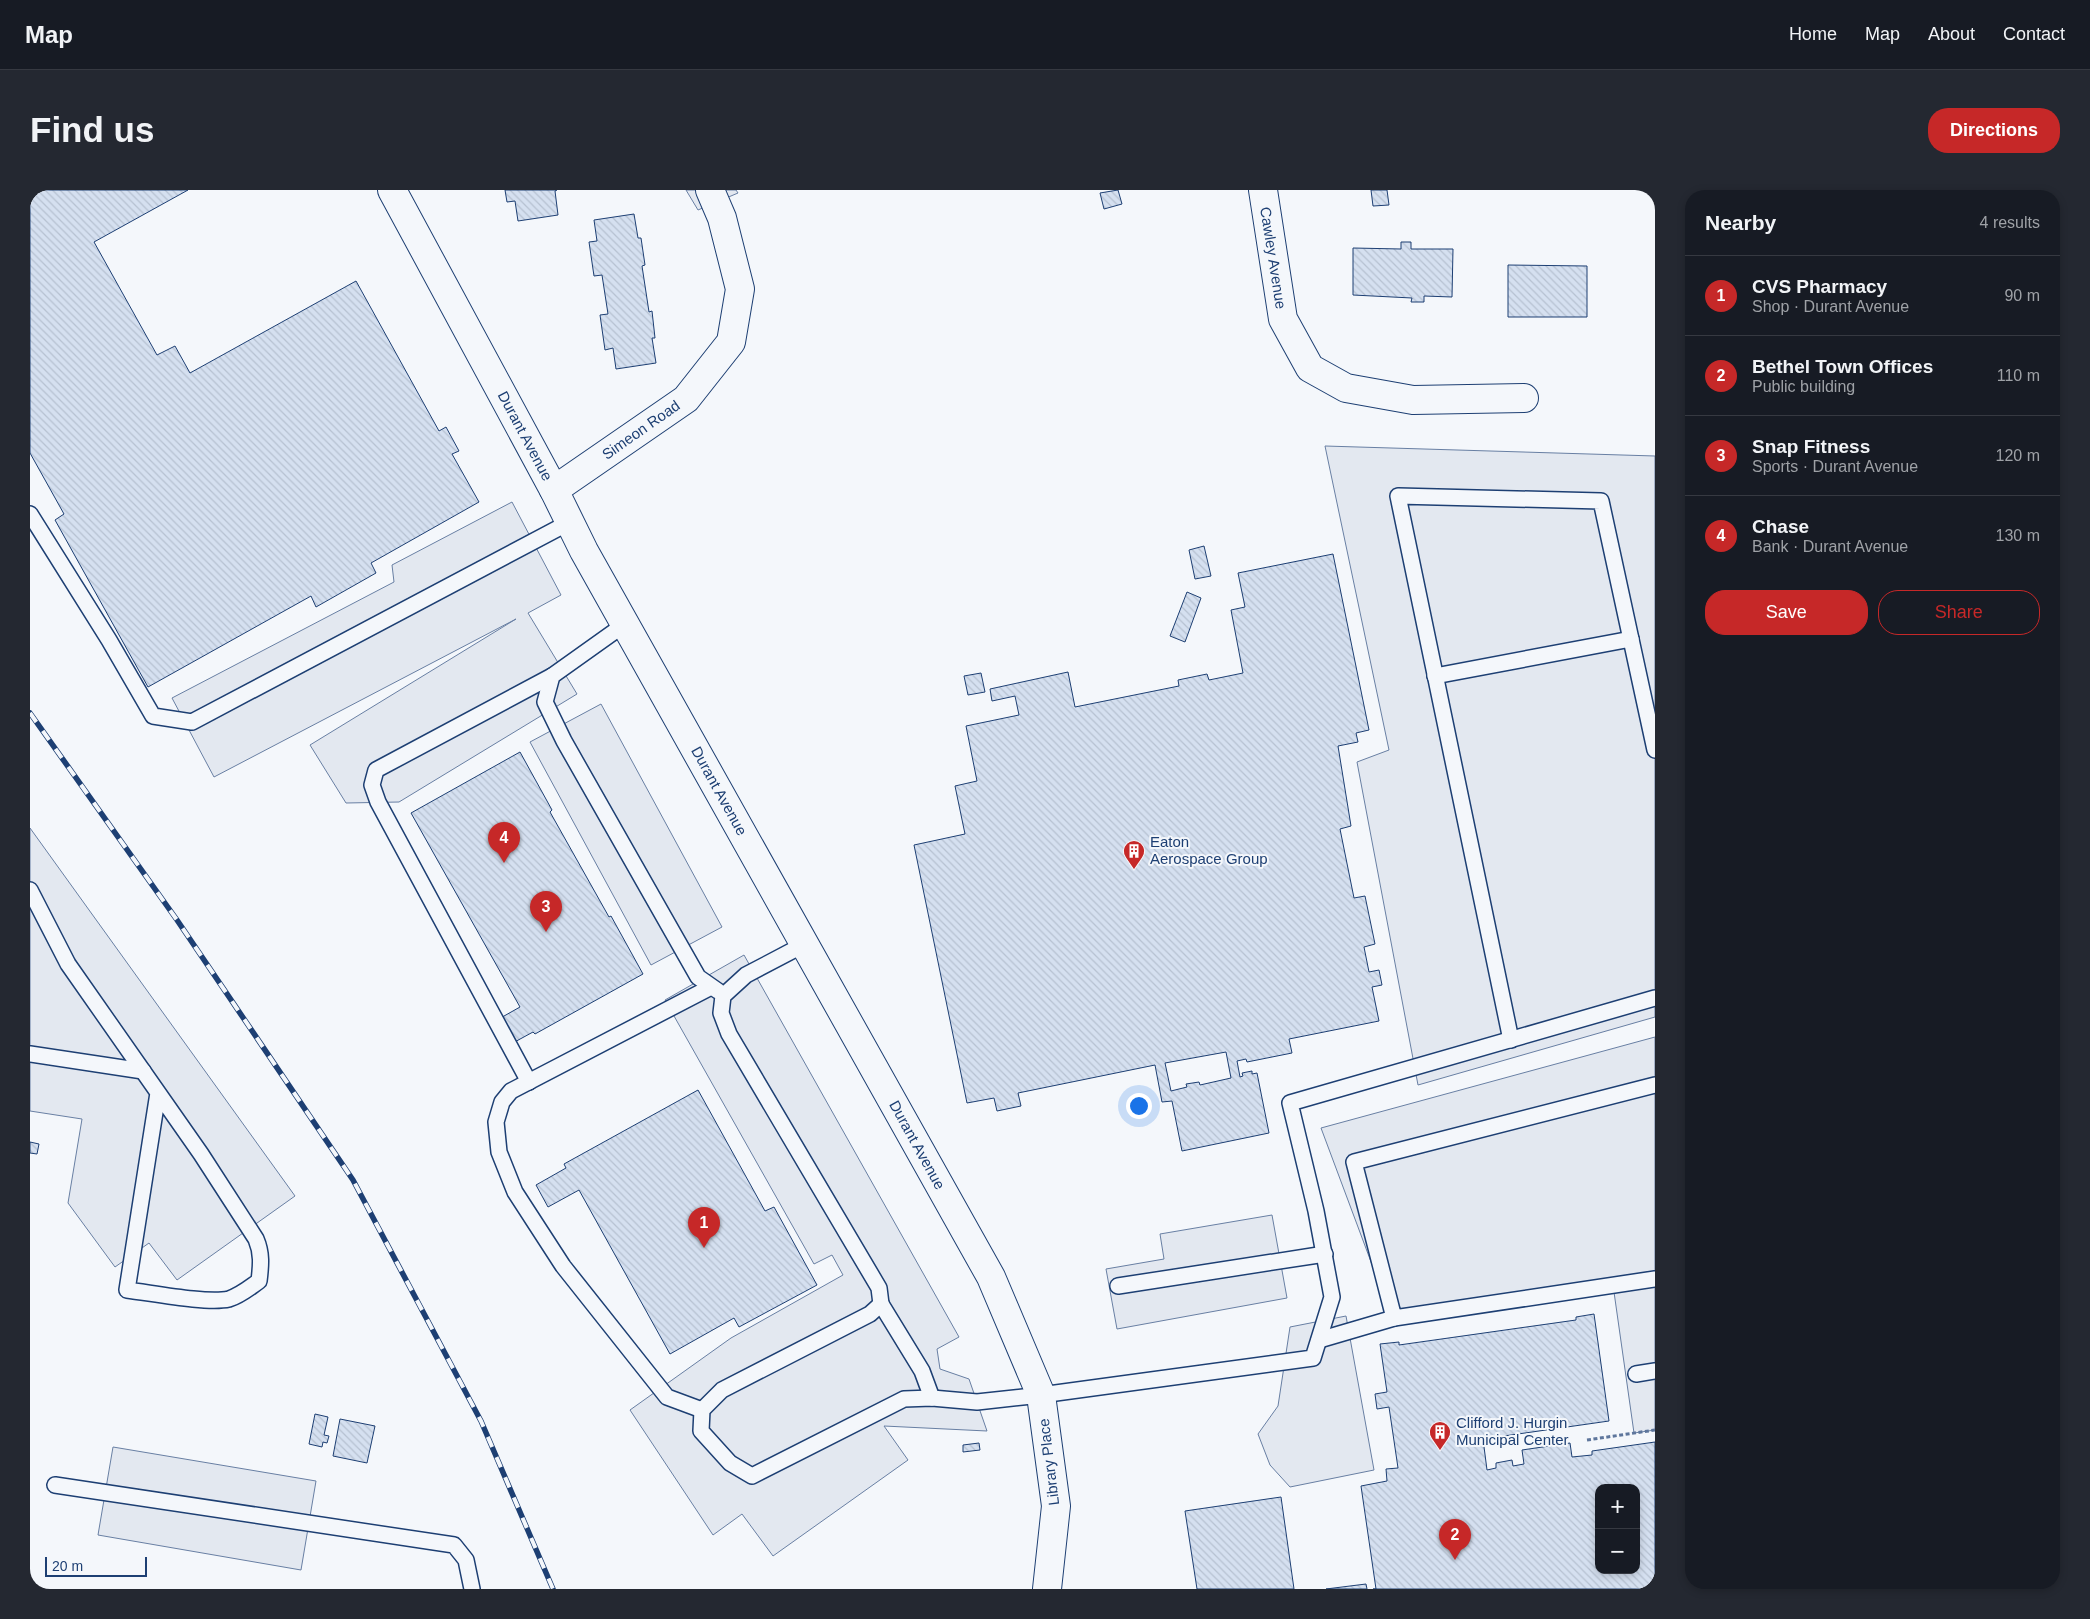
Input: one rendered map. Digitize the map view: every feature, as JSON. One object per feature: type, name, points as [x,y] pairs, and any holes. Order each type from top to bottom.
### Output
[{"type":"street","name":"Durant Avenue","points":[[392,190],[625,624],[991,1277],[1041,1395]]},
{"type":"street","name":"Cawley Avenue","points":[[1263,190],[1282,319],[1310,368],[1346,388],[1413,400],[1524,398]]},
{"type":"street","name":"Simeon Road","points":[[554,490],[686,399],[731,342],[740,289],[722,218],[713,192]]},
{"type":"street","name":"Library Place","points":[[1041,1395],[1056,1506],[1047,1589]]},
{"type":"lane","points":[[1511,1040],[1398,496],[1601,501],[1655,750]]},
{"type":"lane","points":[[30,514],[109,640],[153,716],[192,722],[570,522]]},
{"type":"lane","points":[[529,1082],[378,802],[372,785],[376,770],[552,676],[625,624]]},
{"type":"lane","points":[[1436,676],[1631,639]]},
{"type":"lane","points":[[552,676],[545,702],[564,741],[698,977],[717,991],[721,1013],[729,1034],[879,1288],[880,1304],[922,1371],[932,1398]]},
{"type":"lane","points":[[30,890],[68,964],[143,1071],[243,1216],[261,1250],[262,1264],[259,1281],[242,1293],[228,1299],[208,1300],[127,1290],[158,1093]]},
{"type":"lane","points":[[702,1410],[668,1397],[563,1266],[516,1192],[499,1152],[496,1122],[502,1102],[511,1091],[717,991],[805,944]]},
{"type":"lane","points":[[880,1304],[870,1314],[722,1390],[702,1410],[701,1431],[730,1463],[752,1476],[904,1399],[932,1398],[977,1402],[1313,1358],[1332,1297],[1316,1211],[1290,1103],[1655,998]]},
{"type":"lane","points":[[30,1054],[143,1071]]},
{"type":"lane","points":[[1394,1318],[1354,1162],[1655,1085]]},
{"type":"lane","points":[[1118,1286],[1325,1254]]},
{"type":"lane","points":[[1319,1340],[1394,1318],[1655,1279]]},
{"type":"lane","points":[[1636,1374],[1655,1371]]},
{"type":"lane","points":[[56,1485],[454,1545],[466,1560],[472,1589]]},
{"type":"path","points":[[1587,1440],[1655,1430]]},
{"type":"shaded area","points":[[686,190],[736,190],[738,193],[698,210]]},
{"type":"shaded area","points":[[1325,446],[1655,456],[1655,1017],[1418,1085],[1357,762],[1389,750]]},
{"type":"shaded area","points":[[512,502],[561,595],[528,613],[577,694],[399,802],[346,803],[310,745],[516,619],[214,777],[172,698],[394,582],[392,565]]},
{"type":"shaded area","points":[[601,704],[722,927],[651,965],[530,742]]},
{"type":"shaded area","points":[[30,828],[295,1196],[177,1280],[149,1243],[115,1267],[68,1203],[82,1119],[30,1111]]},
{"type":"shaded area","points":[[744,955],[959,1337],[937,1349],[940,1369],[969,1379],[987,1431],[884,1426],[908,1460],[773,1556],[742,1514],[713,1535],[630,1410],[731,1338],[843,1275],[832,1255],[814,1264],[665,1000]]},
{"type":"shaded area","points":[[1655,1037],[1655,1430],[1634,1433],[1613,1285],[1392,1318],[1321,1128]]},
{"type":"shaded area","points":[[1272,1215],[1287,1298],[1117,1329],[1106,1269],[1164,1259],[1160,1234]]},
{"type":"shaded area","points":[[1346,1316],[1374,1470],[1290,1487],[1270,1465],[1258,1434],[1278,1406],[1290,1327]]},
{"type":"shaded area","points":[[113,1447],[316,1481],[301,1570],[98,1535]]},
{"type":"building","points":[[30,190],[188,190],[94,242],[157,355],[175,346],[190,373],[356,281],[439,431],[446,427],[459,451],[452,454],[479,502],[371,563],[376,573],[316,607],[311,596],[148,687],[55,520],[64,514],[30,453]]},
{"type":"building","points":[[505,190],[557,190],[555,191],[558,215],[518,221],[515,201],[507,202]]},
{"type":"building","points":[[1118,190],[1122,204],[1104,209],[1100,193]]},
{"type":"building","points":[[1371,190],[1387,190],[1389,205],[1373,206]]},
{"type":"building","points":[[634,214],[638,238],[641,238],[645,265],[642,266],[649,312],[652,311],[655,338],[652,338],[656,363],[616,369],[613,348],[605,350],[600,315],[608,314],[602,275],[594,276],[589,242],[597,241],[594,220]]},
{"type":"building","points":[[1401,242],[1411,242],[1411,249],[1453,249],[1452,297],[1424,296],[1424,302],[1411,302],[1412,298],[1353,295],[1353,248],[1401,249]]},
{"type":"building","points":[[1508,265],[1587,266],[1587,317],[1508,317]]},
{"type":"building","points":[[1204,546],[1211,576],[1195,579],[1189,550]]},
{"type":"building","name":"Eaton Aerospace Group","points":[[1333,554],[1369,730],[1356,733],[1358,742],[1338,746],[1351,826],[1340,829],[1354,898],[1365,896],[1375,944],[1364,947],[1369,972],[1379,970],[1382,985],[1372,987],[1379,1021],[1289,1039],[1292,1053],[1247,1062],[1246,1059],[1237,1061],[1240,1077],[1243,1076],[1242,1073],[1252,1071],[1252,1074],[1257,1073],[1269,1133],[1182,1151],[1172,1101],[1162,1102],[1155,1065],[1018,1093],[1021,1106],[997,1111],[994,1098],[967,1103],[914,845],[965,834],[955,786],[977,781],[966,726],[1019,715],[1015,696],[992,701],[990,689],[1068,672],[1075,707],[1179,686],[1178,680],[1207,674],[1209,680],[1243,673],[1231,610],[1245,607],[1238,573]],"holes":[[[1226,1052],[1231,1078],[1200,1085],[1199,1082],[1186,1084],[1187,1087],[1171,1091],[1165,1063]]]},
{"type":"building","points":[[1187,592],[1201,598],[1185,642],[1170,636]]},
{"type":"building","points":[[981,673],[985,692],[968,695],[964,676]]},
{"type":"building","points":[[520,752],[552,810],[550,812],[643,974],[535,1034],[533,1032],[511,1044],[497,1020],[520,1007],[411,813]]},
{"type":"building","points":[[698,1090],[765,1211],[774,1207],[817,1285],[739,1327],[734,1318],[670,1354],[579,1190],[548,1207],[536,1185],[566,1168],[564,1164]]},
{"type":"building","points":[[30,1142],[39,1144],[37,1154],[30,1153]]},
{"type":"building","name":"Clifford J. Hurgin Municipal Center","points":[[1594,1314],[1609,1421],[1483,1439],[1487,1470],[1496,1468],[1496,1463],[1512,1460],[1513,1466],[1524,1464],[1522,1450],[1570,1443],[1572,1457],[1592,1455],[1592,1451],[1655,1442],[1655,1589],[1376,1589],[1361,1486],[1387,1481],[1386,1469],[1398,1468],[1389,1407],[1377,1409],[1375,1394],[1387,1392],[1380,1344],[1399,1342],[1399,1345],[1576,1320],[1576,1317]]},
{"type":"building","points":[[315,1414],[328,1417],[324,1435],[329,1436],[327,1443],[323,1442],[322,1447],[309,1444]]},
{"type":"building","points":[[340,1419],[375,1426],[367,1463],[333,1456]]},
{"type":"building","points":[[979,1443],[980,1450],[963,1452],[963,1445]]},
{"type":"building","points":[[1281,1497],[1294,1589],[1197,1589],[1185,1511]]},
{"type":"building","points":[[1366,1584],[1367,1589],[1326,1589]]},
{"type":"railway","points":[[30,713],[177,920],[353,1180],[481,1421],[553,1589]]},
{"type":"place","name":"Chase","points":[[504,863]]},
{"type":"place","name":"Eaton Aerospace Group","points":[[1134,870]]},
{"type":"place","name":"Snap Fitness","points":[[546,932]]},
{"type":"place","name":"CVS Pharmacy","points":[[704,1248]]},
{"type":"place","name":"Clifford J. Hurgin Municipal Center","points":[[1440,1451]]},
{"type":"place","name":"Bethel Town Offices","points":[[1455,1560]]}]
